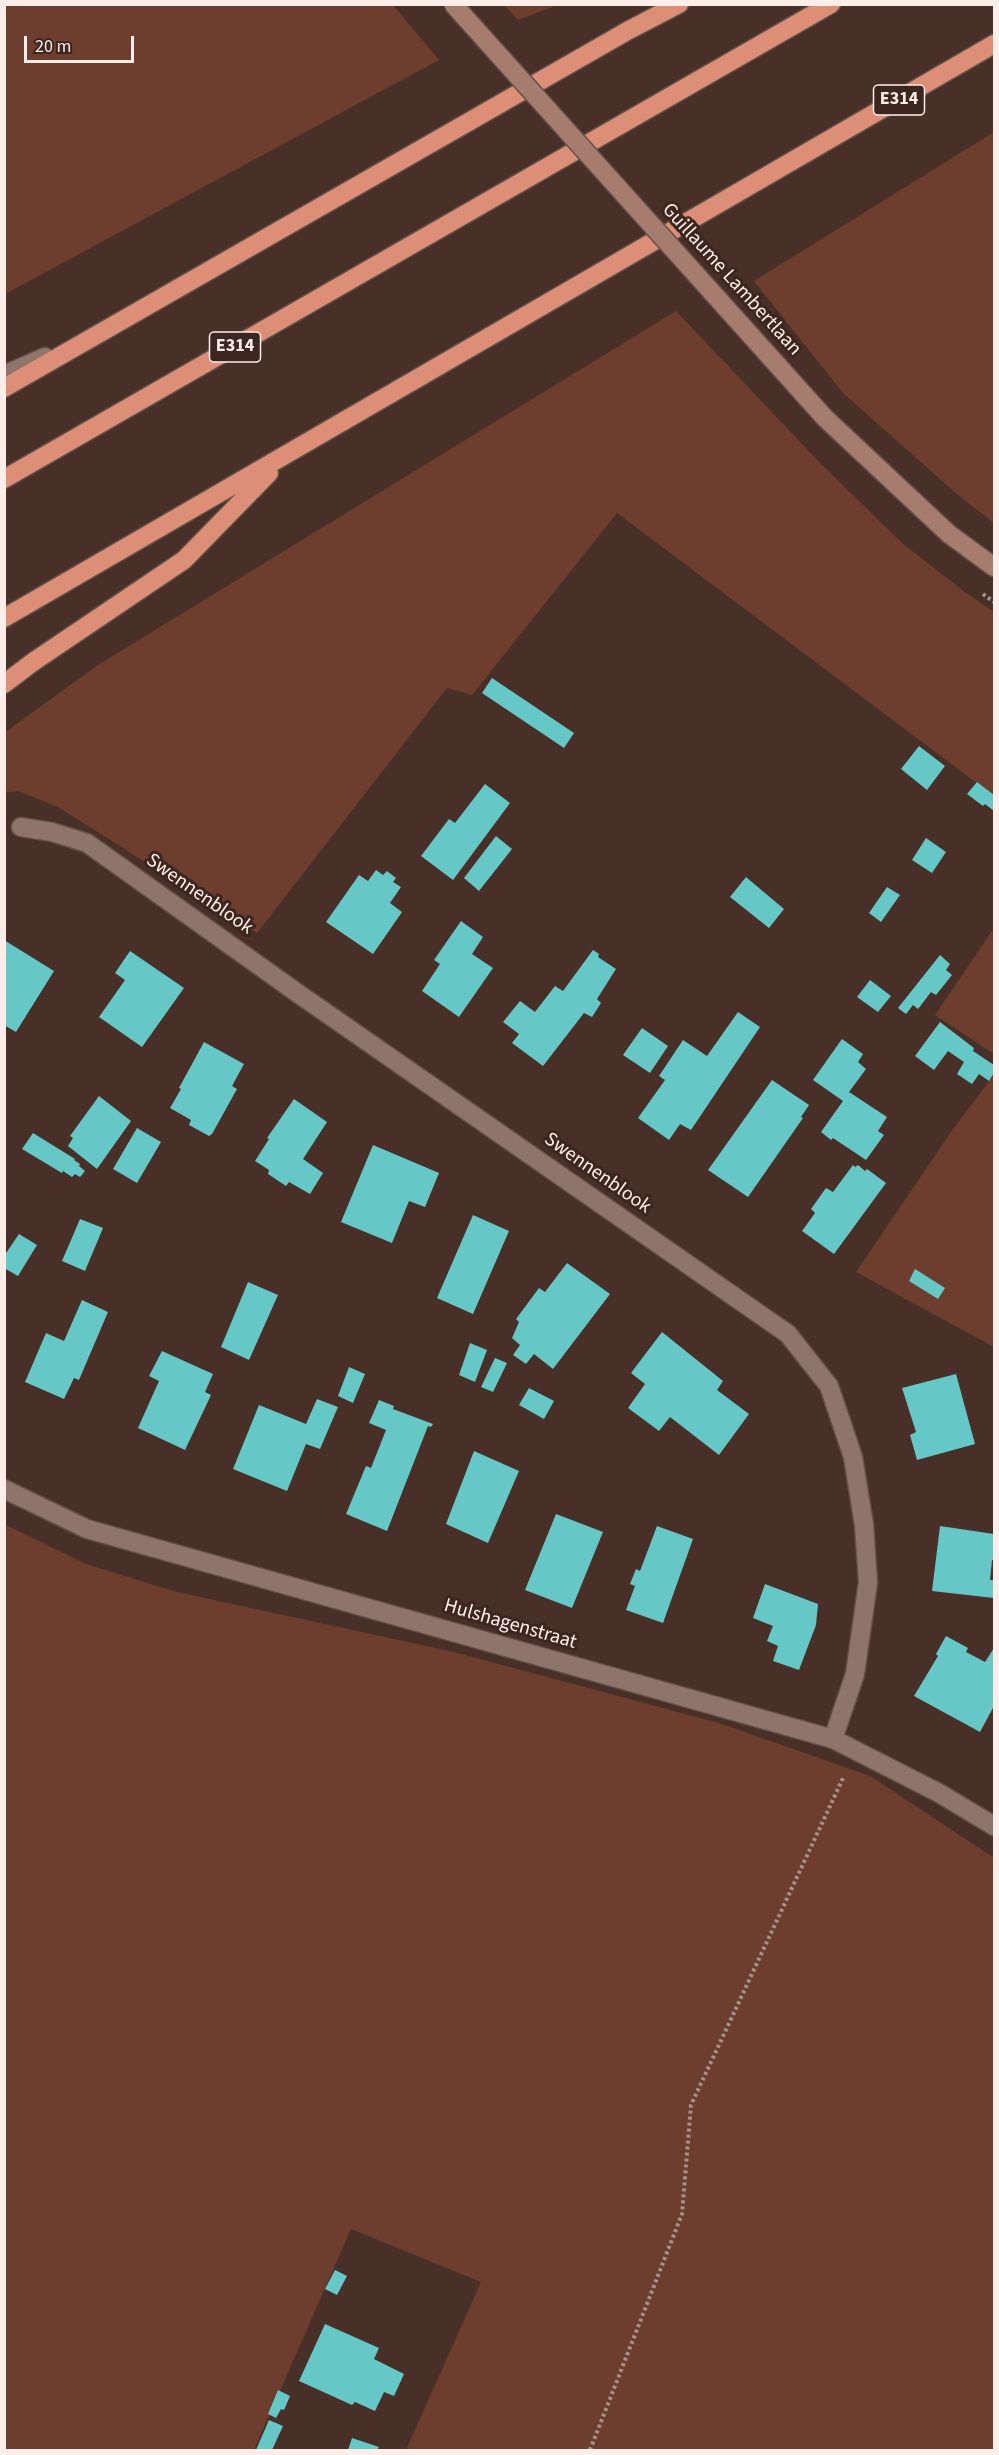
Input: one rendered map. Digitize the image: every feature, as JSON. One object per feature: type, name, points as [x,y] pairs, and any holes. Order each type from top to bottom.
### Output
[{"type":"highway","points":[[4,388],[679,4]]},
{"type":"highway","name":"E314","points":[[4,479],[831,4]]},
{"type":"highway","name":"E314","points":[[4,618],[287,456],[994,44]]},
{"type":"highway","points":[[4,684],[184,560],[287,456]]},
{"type":"street","name":"Guillaume Lambertlaan","points":[[453,4],[825,418],[949,534],[994,567]]},
{"type":"street","points":[[4,375],[101,331]]},
{"type":"street","name":"Swennenblook","points":[[21,827],[52,832],[87,843],[296,992],[788,1334],[829,1386],[853,1457],[864,1525],[868,1582],[862,1628],[855,1674],[833,1739]]},
{"type":"street","name":"Hulshagenstraat","points":[[4,1489],[87,1529],[833,1739],[939,1793],[994,1826]]},
{"type":"path","points":[[989,599],[994,602]]},
{"type":"path","points":[[590,2451],[682,2214],[691,2105],[856,1751]]},
{"type":"shaded area","points":[[5,4],[393,5],[439,60],[5,294]]},
{"type":"shaded area","points":[[504,5],[558,5],[518,20]]},
{"type":"shaded area","points":[[994,132],[994,523],[958,495],[843,393],[754,281]]},
{"type":"shaded area","points":[[676,311],[820,463],[903,544],[994,612],[994,796],[617,513],[472,695],[447,688],[257,933],[58,807],[18,791],[5,793],[4,733],[98,665]]},
{"type":"shaded area","points":[[994,928],[994,1054],[935,1015]]},
{"type":"shaded area","points":[[994,1075],[994,1347],[856,1272],[953,1129]]},
{"type":"shaded area","points":[[4,1524],[86,1564],[177,1592],[454,1652],[719,1723],[870,1776],[994,1858],[994,2450],[406,2450],[481,2282],[351,2229],[254,2450],[5,2450]]},
{"type":"building","points":[[492,678],[574,733],[564,748],[482,693]]},
{"type":"building","points":[[919,746],[945,766],[927,790],[901,769]]},
{"type":"building","points":[[977,782],[994,795],[994,811],[967,794]]},
{"type":"building","points":[[485,784],[510,803],[453,880],[421,856],[449,819],[455,823]]},
{"type":"building","points":[[496,836],[512,849],[479,891],[464,878]]},
{"type":"building","points":[[926,838],[946,852],[932,873],[912,860]]},
{"type":"building","points":[[376,870],[383,875],[387,871],[396,878],[393,882],[401,887],[390,903],[402,912],[373,954],[326,922],[359,875],[368,881]]},
{"type":"building","points":[[746,877],[784,909],[769,928],[730,897]]},
{"type":"building","points":[[887,887],[900,895],[881,922],[869,913]]},
{"type":"building","points":[[461,921],[483,937],[472,954],[493,968],[459,1017],[422,991],[440,964],[434,960]]},
{"type":"building","points":[[4,940],[54,971],[16,1032],[4,1025]]},
{"type":"building","points":[[593,950],[599,954],[598,957],[616,969],[597,999],[601,1003],[592,1017],[584,1013],[543,1066],[512,1043],[519,1034],[503,1022],[520,1001],[535,1012],[555,986],[563,991]]},
{"type":"building","points":[[130,951],[184,988],[142,1047],[99,1017],[125,980],[115,973]]},
{"type":"building","points":[[940,955],[950,964],[946,970],[952,975],[936,995],[931,992],[918,1009],[913,1005],[906,1014],[898,1008]]},
{"type":"building","points":[[870,980],[891,996],[878,1012],[857,997]]},
{"type":"building","points":[[738,1012],[760,1027],[691,1130],[680,1124],[669,1140],[638,1118],[665,1080],[659,1076],[683,1040],[707,1056]]},
{"type":"building","points":[[940,1022],[974,1048],[973,1051],[994,1065],[994,1073],[989,1081],[979,1074],[972,1084],[957,1074],[964,1062],[948,1051],[934,1070],[915,1056]]},
{"type":"building","points":[[642,1028],[668,1046],[650,1073],[623,1055]]},
{"type":"building","points":[[842,1039],[863,1054],[858,1062],[866,1069],[849,1092],[887,1117],[878,1131],[884,1135],[866,1160],[821,1132],[843,1101],[813,1080]]},
{"type":"building","points":[[204,1042],[244,1064],[232,1086],[237,1089],[209,1136],[189,1125],[191,1120],[170,1108]]},
{"type":"building","points":[[772,1080],[809,1105],[801,1117],[803,1118],[748,1197],[708,1170]]},
{"type":"building","points":[[99,1096],[131,1121],[97,1169],[68,1146],[73,1138],[70,1136]]},
{"type":"building","points":[[294,1099],[327,1122],[303,1159],[323,1173],[310,1194],[289,1182],[286,1186],[268,1174],[269,1170],[255,1161],[269,1139],[267,1138]]},
{"type":"building","points":[[137,1128],[161,1142],[137,1183],[113,1169]]},
{"type":"building","points":[[33,1133],[75,1159],[85,1171],[80,1177],[75,1174],[72,1177],[22,1149]]},
{"type":"building","points":[[373,1145],[439,1173],[425,1207],[409,1201],[392,1243],[341,1222]]},
{"type":"building","points":[[853,1165],[855,1167],[858,1165],[865,1171],[867,1169],[886,1183],[834,1254],[802,1231],[815,1213],[811,1209],[826,1188],[833,1192]]},
{"type":"building","points":[[473,1215],[509,1231],[473,1314],[437,1298]]},
{"type":"building","points":[[80,1219],[103,1228],[85,1271],[62,1261]]},
{"type":"building","points":[[19,1234],[37,1245],[18,1276],[4,1268],[4,1256]]},
{"type":"building","points":[[567,1263],[610,1294],[553,1369],[534,1354],[526,1364],[513,1355],[520,1345],[512,1338],[519,1322],[516,1319],[539,1288],[545,1292]]},
{"type":"building","points":[[915,1269],[945,1288],[938,1299],[909,1281]]},
{"type":"building","points":[[248,1282],[278,1295],[249,1360],[221,1347]]},
{"type":"building","points":[[82,1300],[108,1312],[79,1380],[74,1378],[64,1399],[25,1382],[46,1333],[64,1341]]},
{"type":"building","points":[[662,1332],[723,1381],[717,1390],[749,1414],[719,1455],[670,1417],[659,1431],[628,1408],[645,1384],[631,1373]]},
{"type":"building","points":[[470,1343],[487,1350],[475,1382],[459,1375]]},
{"type":"building","points":[[162,1351],[213,1374],[205,1392],[211,1395],[185,1450],[138,1428],[159,1381],[149,1376]]},
{"type":"building","points":[[495,1358],[507,1363],[493,1392],[481,1387]]},
{"type":"building","points":[[349,1367],[365,1374],[353,1403],[338,1396]]},
{"type":"building","points":[[956,1374],[975,1444],[917,1460],[910,1435],[916,1432],[902,1388]]},
{"type":"building","points":[[529,1388],[554,1401],[544,1419],[519,1405]]},
{"type":"building","points":[[317,1399],[338,1407],[320,1449],[306,1444],[287,1491],[233,1469],[259,1405],[306,1424]]},
{"type":"building","points":[[379,1400],[394,1406],[393,1409],[433,1424],[431,1427],[428,1426],[387,1531],[346,1514],[366,1466],[371,1468],[386,1430],[369,1423]]},
{"type":"building","points":[[474,1451],[519,1471],[488,1543],[446,1524]]},
{"type":"building","points":[[556,1514],[603,1532],[572,1608],[525,1590]]},
{"type":"building","points":[[657,1526],[693,1539],[663,1623],[626,1610],[635,1586],[630,1584],[636,1569],[640,1571]]},
{"type":"building","points":[[940,1526],[994,1534],[994,1560],[992,1560],[990,1580],[994,1580],[994,1598],[932,1591]]},
{"type":"building","points":[[765,1584],[818,1604],[816,1625],[799,1670],[773,1661],[778,1646],[767,1641],[773,1626],[753,1618]]},
{"type":"building","points":[[946,1636],[968,1648],[966,1652],[985,1662],[994,1648],[994,1706],[980,1732],[914,1696],[938,1656],[936,1654]]},
{"type":"building","points":[[335,2270],[347,2276],[337,2295],[325,2289]]},
{"type":"building","points":[[325,2324],[379,2348],[374,2359],[404,2374],[394,2396],[384,2392],[375,2411],[355,2402],[352,2405],[299,2381]]},
{"type":"building","points":[[278,2390],[290,2396],[284,2410],[281,2409],[276,2418],[268,2414]]},
{"type":"building","points":[[269,2420],[283,2426],[272,2450],[256,2450]]},
{"type":"building","points":[[352,2438],[379,2447],[377,2450],[348,2450]]}]
